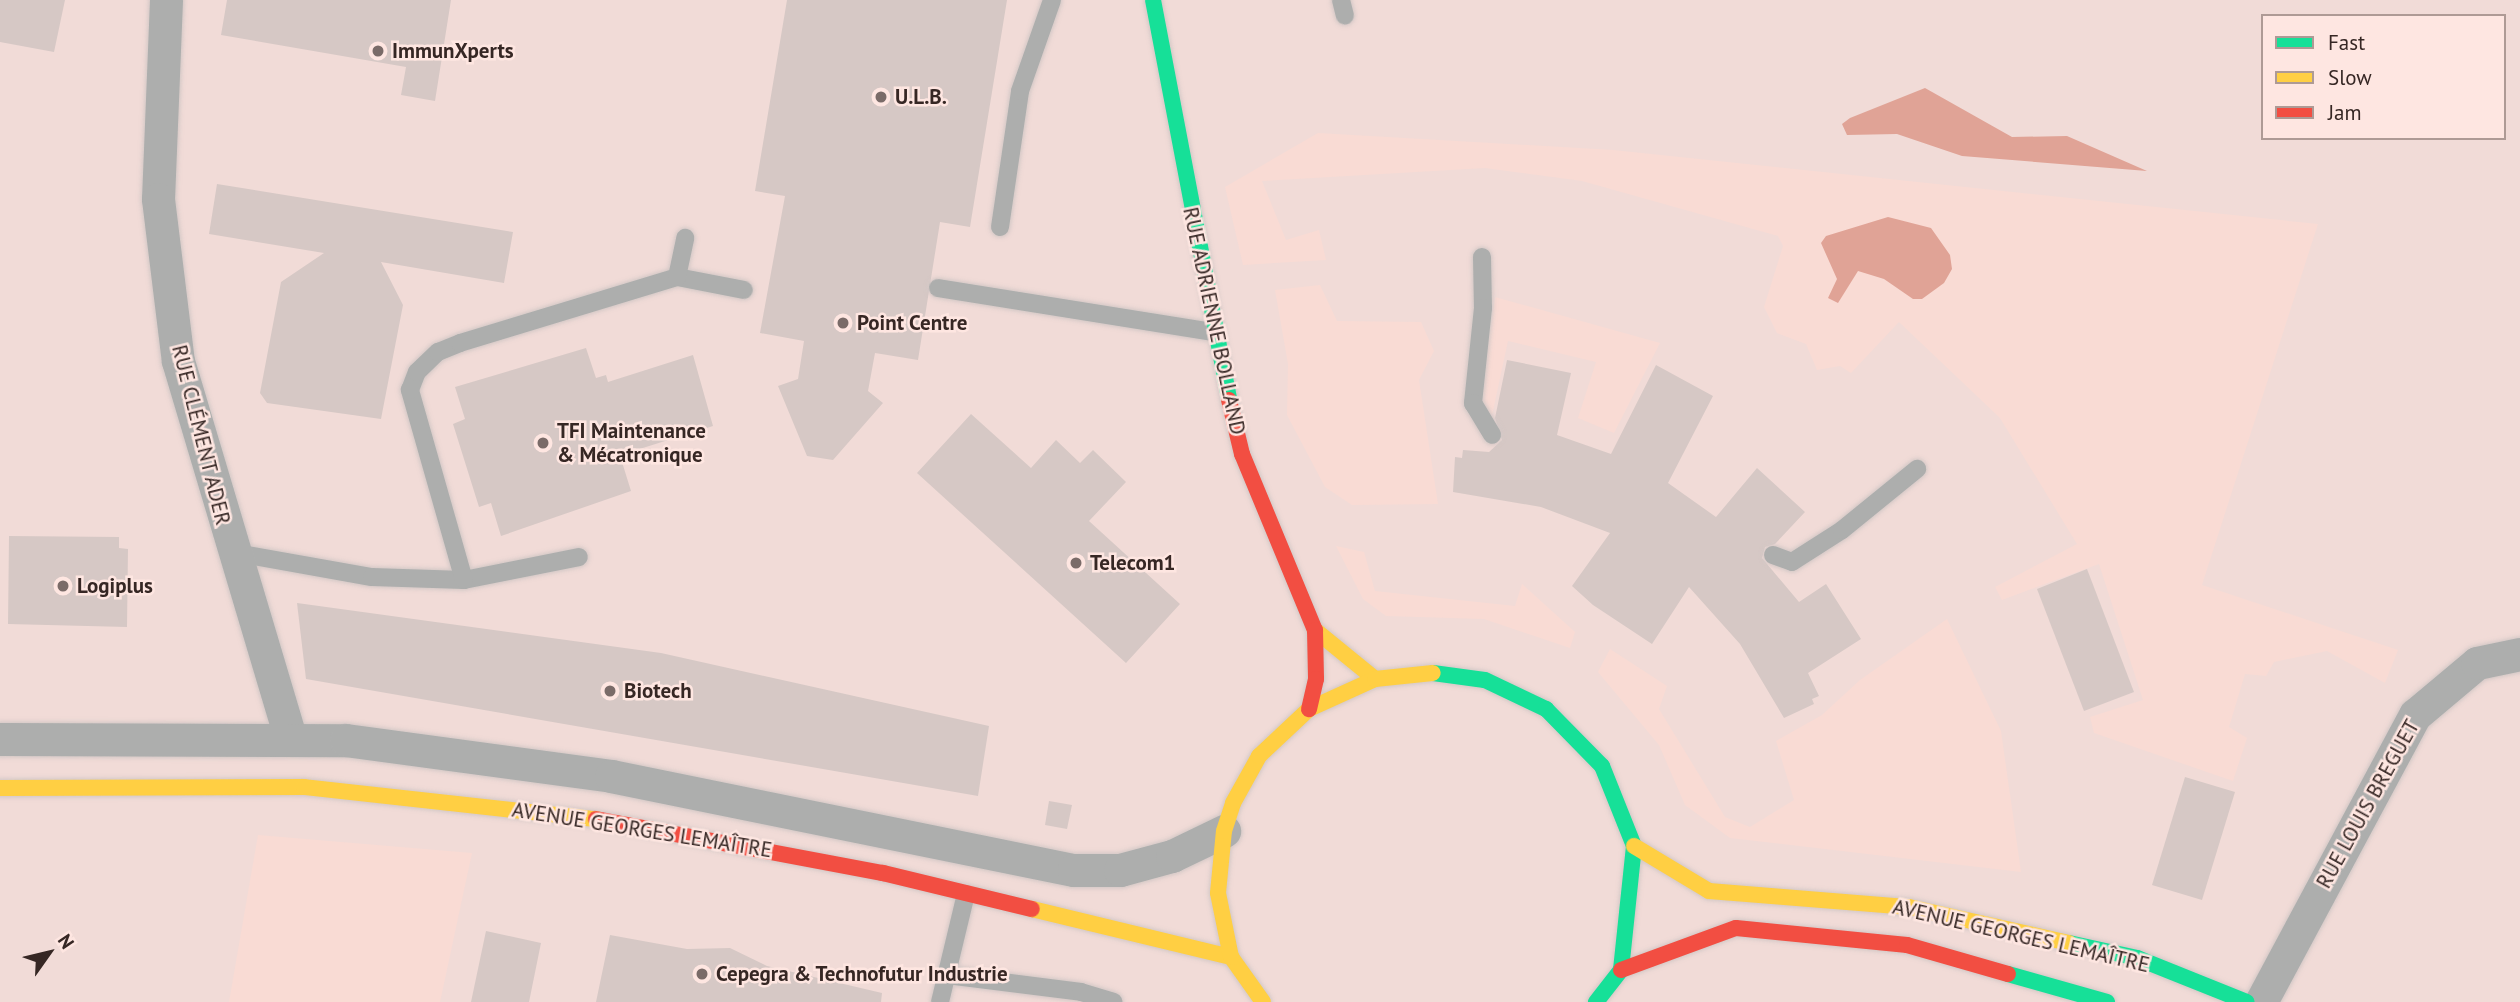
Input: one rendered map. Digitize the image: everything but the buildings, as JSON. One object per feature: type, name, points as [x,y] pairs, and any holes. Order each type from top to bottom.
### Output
[{"type":"street","name":"RUE CLÉMENT ADER","points":[[166,0],[158,199],[178,361],[231,552],[290,736]]},
{"type":"street","name":"RUE ADRIENNE BOLLAND","points":[[1153,0],[1213,332],[1242,454],[1315,630],[1316,679],[1309,709]]},
{"type":"street","name":"RUE ADRIENNE BOLLAND","points":[[1315,630],[1375,679]]},
{"type":"street","name":"RUE LOUIS BREGUET","points":[[2261,1002],[2415,715],[2477,663],[2520,654]]},
{"type":"street","points":[[1263,1002],[1231,957],[1218,893],[1224,831],[1259,756],[1309,709],[1375,679],[1422,672],[1485,680],[1546,709],[1602,766],[1634,846],[1621,970],[1596,1002]]},
{"type":"street","name":"AVENUE GEORGES LEMAÎTRE","points":[[0,739],[290,736],[611,776],[1074,870],[1120,870],[1172,856],[1224,831]]},
{"type":"street","name":"AVENUE GEORGES LEMAÎTRE","points":[[0,788],[303,787],[542,811],[870,870],[1231,957]]},
{"type":"street","name":"AVENUE GEORGES LEMAÎTRE","points":[[1634,846],[1709,891],[1909,907],[2137,958],[2247,1002]]},
{"type":"street","name":"AVENUE GEORGES LEMAÎTRE","points":[[1621,970],[1736,928],[1907,945],[2108,1002]]},
{"type":"lane","points":[[1000,227],[1020,91],[1052,0]]},
{"type":"lane","points":[[677,277],[685,238]]},
{"type":"lane","points":[[1482,257],[1483,308],[1473,403],[1492,435]]},
{"type":"lane","points":[[464,580],[410,390],[417,372],[438,352],[460,343],[677,277],[744,290]]},
{"type":"lane","points":[[937,288],[1213,332]]},
{"type":"lane","points":[[1773,555],[1792,562],[1842,530],[1917,469]]},
{"type":"lane","points":[[231,552],[372,577],[464,580],[579,556]]},
{"type":"lane","points":[[940,1002],[965,894]]},
{"type":"lane","points":[[947,975],[1081,992],[1113,1002]]},
{"type":"shaded area","points":[[0,0],[2520,0],[2520,1002],[0,1002]]},
{"type":"shaded area","points":[[1925,88],[2012,137],[2067,136],[2147,171],[1962,156],[1897,134],[1847,135],[1842,124],[1850,118]]},
{"type":"shaded area","points":[[1318,133],[1613,150],[2318,224],[2202,585],[2398,650],[2385,683],[2327,651],[2274,662],[2266,676],[2245,674],[2229,727],[2247,738],[2233,781],[2094,733],[2090,717],[2143,700],[2099,564],[2002,600],[1995,587],[2077,544],[2000,418],[1899,322],[1851,373],[1840,366],[1817,370],[1806,344],[1777,333],[1764,307],[1783,246],[1778,236],[1582,181],[1485,168],[1262,181],[1286,240],[1319,230],[1326,260],[1243,265],[1225,187]]},
{"type":"shaded area","points":[[1888,217],[1931,228],[1950,255],[1952,269],[1944,283],[1922,299],[1913,299],[1884,279],[1858,271],[1838,303],[1828,298],[1837,279],[1821,243],[1826,236]]},
{"type":"shaded area","points":[[1320,285],[1337,321],[1421,322],[1434,351],[1419,380],[1438,504],[1352,505],[1325,487],[1287,415],[1288,364],[1275,290]]},
{"type":"shaded area","points":[[1495,297],[1660,343],[1614,433],[1578,418],[1596,362],[1508,341],[1491,420],[1481,399]]},
{"type":"shaded area","points":[[1336,546],[1364,552],[1375,591],[1515,606],[1522,584],[1575,632],[1570,648],[1484,619],[1386,616],[1363,599]]},
{"type":"shaded area","points":[[1947,619],[2001,731],[2021,872],[1730,838],[1685,805],[1659,745],[1598,672],[1610,649],[1667,686],[1659,709],[1725,817],[1750,827],[1794,800],[1776,741],[1822,715],[1860,680]]},
{"type":"shaded area","points":[[258,835],[472,853],[440,1002],[229,1002]]},
{"type":"traffic: fast","points":[[1153,0],[1229,400]]},
{"type":"traffic: fast","points":[[1433,673],[1485,680],[1546,709],[1602,766],[1634,846],[1621,970],[1596,1002]]},
{"type":"traffic: fast","points":[[2069,943],[2137,958],[2247,1002]]},
{"type":"traffic: fast","points":[[2008,974],[2107,1002]]},
{"type":"traffic: slow","points":[[1315,630],[1375,679]]},
{"type":"traffic: slow","points":[[1263,1002],[1231,957],[1218,893],[1224,831],[1233,803],[1259,756],[1309,709],[1375,679],[1433,673]]},
{"type":"traffic: slow","points":[[0,788],[304,787],[596,819]]},
{"type":"traffic: slow","points":[[1634,846],[1709,891],[1909,907],[2069,943]]},
{"type":"traffic: slow","points":[[1032,909],[1231,957]]},
{"type":"traffic: jam","points":[[1229,400],[1242,454],[1315,630],[1316,679],[1309,709]]},
{"type":"traffic: jam","points":[[596,819],[883,873],[1032,909]]},
{"type":"traffic: jam","points":[[1621,970],[1736,928],[1907,945],[2008,974]]},
{"type":"place","name":"ImmunXperts","points":[[378,51]]},
{"type":"place","name":"U.L.B.","points":[[881,97]]},
{"type":"place","name":"Point Centre","points":[[843,323]]},
{"type":"place","name":"TFI Maintenance & Mécatronique","points":[[543,443]]},
{"type":"place","name":"Telecom1","points":[[1076,563]]},
{"type":"place","name":"Logiplus","points":[[63,586]]},
{"type":"place","name":"Biotech","points":[[610,691]]},
{"type":"place","name":"Cepegra & Technofutur Industrie","points":[[702,974]]}]
